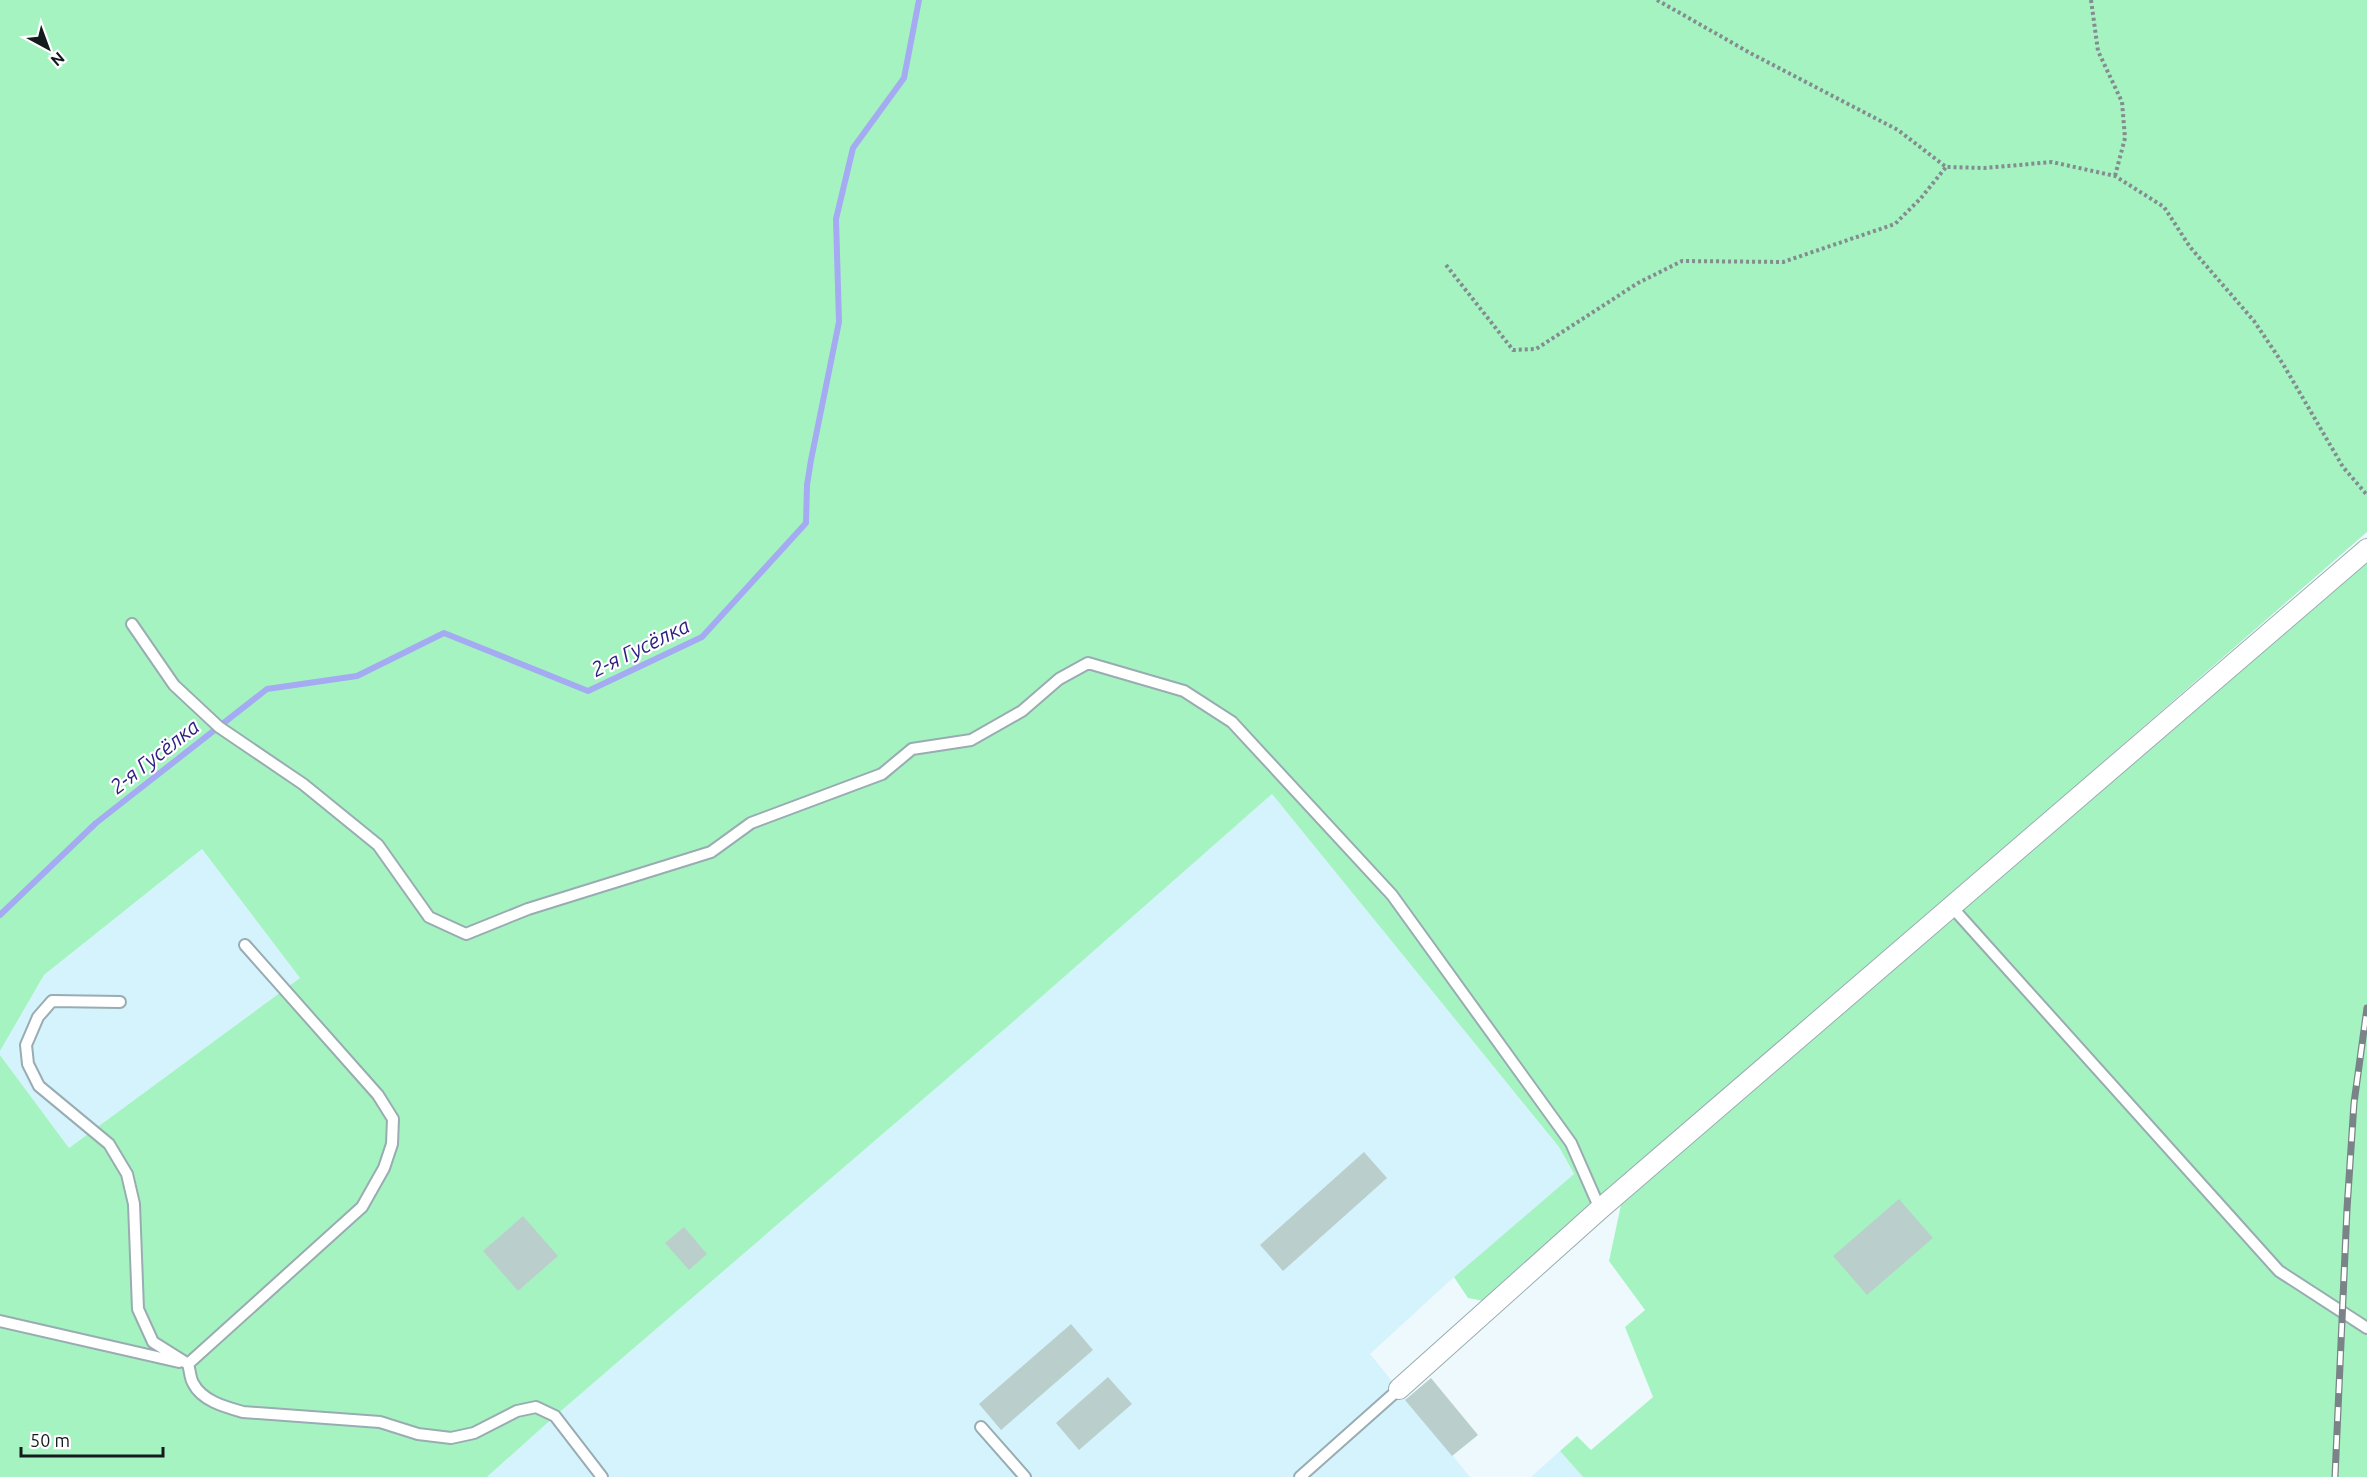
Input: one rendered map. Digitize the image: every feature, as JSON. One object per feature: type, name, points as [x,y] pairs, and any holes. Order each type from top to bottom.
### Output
[{"type":"street","points":[[1399,1389],[1600,1209],[2367,549]]},
{"type":"lane","points":[[132,624],[174,685],[211,720],[303,784],[378,844],[429,917],[466,934],[528,909],[711,852],[751,823],[882,774],[912,749],[971,740],[1022,711],[1059,679],[1088,663],[1184,691],[1232,722],[1392,895],[1571,1143],[1600,1209]]},
{"type":"lane","points":[[1951,906],[2279,1271],[2367,1328]]},
{"type":"lane","points":[[188,1364],[362,1207],[384,1168],[392,1144],[393,1119],[378,1095],[245,945]]},
{"type":"lane","points":[[120,1002],[52,1001],[38,1017],[26,1045],[28,1064],[39,1086],[110,1144],[127,1173],[134,1204],[138,1309],[153,1342],[188,1364],[193,1384],[221,1406],[243,1412],[380,1422],[418,1434],[451,1438],[474,1433],[517,1411],[536,1407],[555,1416],[602,1477]]},
{"type":"lane","points":[[0,1321],[188,1364]]},
{"type":"lane","points":[[1300,1477],[1399,1389]]},
{"type":"lane","points":[[981,1427],[1024,1477]]},
{"type":"path","points":[[1658,0],[1752,54],[1898,130],[1946,167],[1985,168],[2052,162],[2115,176],[2164,207],[2190,247],[2254,321],[2283,364],[2343,467],[2367,495]]},
{"type":"path","points":[[2091,0],[2098,51],[2122,102],[2125,138],[2115,176]]},
{"type":"path","points":[[1446,265],[1513,350],[1536,348],[1638,283],[1682,261],[1783,262],[1895,224],[1921,198],[1946,167]]},
{"type":"shaded area","points":[[1272,794],[1559,1147],[1574,1175],[1454,1277],[1370,1354],[1470,1477],[487,1477],[1014,1021]]},
{"type":"shaded area","points":[[202,849],[300,978],[69,1148],[0,1055],[0,1051],[44,975]]},
{"type":"shaded area","points":[[1560,1451],[1583,1477],[1531,1477]]},
{"type":"green space","points":[[0,0],[2367,0],[2367,532],[1484,1301],[1468,1298],[1454,1277],[1574,1174],[1559,1147],[1272,794],[1014,1021],[487,1477],[0,1477],[0,1055],[69,1148],[300,978],[202,849],[44,975],[0,1051]]},
{"type":"green space","points":[[2367,559],[2367,1477],[1583,1477],[1560,1451],[1577,1436],[1591,1450],[1653,1397],[1625,1327],[1645,1310],[1609,1261],[1621,1205]]},
{"type":"building","points":[[1364,1152],[1387,1178],[1283,1271],[1260,1245]]},
{"type":"building","points":[[1899,1199],[1933,1238],[1867,1295],[1833,1256]]},
{"type":"building","points":[[523,1216],[558,1256],[518,1291],[483,1251]]},
{"type":"building","points":[[684,1227],[707,1254],[689,1270],[665,1243]]},
{"type":"building","points":[[1071,1324],[1093,1350],[1001,1430],[979,1404]]},
{"type":"building","points":[[1108,1377],[1132,1404],[1079,1450],[1056,1423]]},
{"type":"building","points":[[1431,1378],[1478,1435],[1452,1456],[1405,1400]]},
{"type":"waterway","name":"2-я Гусёлка","points":[[0,915],[96,823],[267,689],[357,676],[444,633],[588,691],[702,637],[806,523],[807,485],[811,460],[839,322],[836,219],[853,148],[904,78],[919,0]]},
{"type":"railway","points":[[2335,1477],[2354,1103],[2367,1008]]}]
